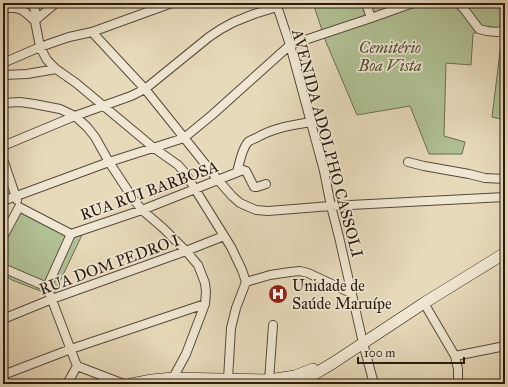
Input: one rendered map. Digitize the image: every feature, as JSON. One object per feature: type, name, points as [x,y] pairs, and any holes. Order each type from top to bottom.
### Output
[{"type":"main road","points":[[305,382],[424,303],[505,253]]},
{"type":"main road","points":[[131,384],[152,380],[228,379],[255,382],[295,376],[345,355]]},
{"type":"street","points":[[32,3],[40,46],[48,60],[56,69],[76,83],[154,148],[178,165],[185,173],[237,258],[246,282],[236,308],[231,328],[228,379]]},
{"type":"street","points":[[36,20],[56,3]]},
{"type":"street","points":[[3,63],[40,46],[92,32],[172,3]]},
{"type":"street","points":[[366,3],[371,18]]},
{"type":"street","points":[[3,201],[109,162],[184,138],[290,45],[413,3]]},
{"type":"street","points":[[458,3],[479,29],[487,32],[505,30]]},
{"type":"street","points":[[3,146],[75,116],[131,96],[145,89],[221,29],[234,22],[276,5]]},
{"type":"street","name":"AVENIDA ADOLPHO CASSOLI","points":[[276,5],[290,45],[324,171],[351,293],[374,384]]},
{"type":"street","points":[[3,8],[15,8],[22,10],[36,20]]},
{"type":"street","points":[[92,32],[145,89],[232,196],[240,203],[256,210],[268,211],[331,206],[505,197]]},
{"type":"street","points":[[3,75],[27,74],[56,69]]},
{"type":"street","points":[[3,103],[20,102],[34,104],[60,109],[75,116],[95,137],[128,192],[142,210],[163,228],[198,265],[205,283],[205,304],[177,380]]},
{"type":"street","name":"RUA RUI BARBOSA","points":[[237,172],[248,142],[271,131],[311,122]]},
{"type":"street","points":[[3,159],[19,207],[3,237]]},
{"type":"street","points":[[408,162],[485,178],[505,180]]},
{"type":"street","name":"RUA RUI BARBOSA","points":[[71,234],[142,210],[243,170],[246,171],[255,188],[266,184]]},
{"type":"street","points":[[19,207],[71,234],[47,287]]},
{"type":"street","name":"RUA DOM PEDRO I","points":[[3,319],[52,299],[224,236]]},
{"type":"street","points":[[3,268],[47,287],[77,366],[67,384]]},
{"type":"street","points":[[246,282],[270,275],[300,271],[308,273],[351,293]]},
{"type":"street","points":[[424,303],[455,356],[458,369],[458,384]]},
{"type":"street","points":[[3,375],[71,349],[205,304]]},
{"type":"street","points":[[269,380],[273,325]]},
{"type":"street","points":[[455,356],[505,346]]},
{"type":"street","points":[[77,366],[124,384]]},
{"type":"green space","name":"Cemitério Boa Vista","points":[[313,3],[505,3],[505,26],[495,28],[484,27],[473,34],[471,65],[446,63],[444,136],[465,142],[462,154],[429,154],[410,106],[357,115],[326,42]]},
{"type":"green space","points":[[501,44],[505,44],[505,120],[492,117]]},
{"type":"green space","points":[[19,203],[82,235],[53,296],[12,280],[3,274],[3,234]]},
{"type":"place","name":"Unidade de Saúde Maruípe","points":[[278,294]]}]
